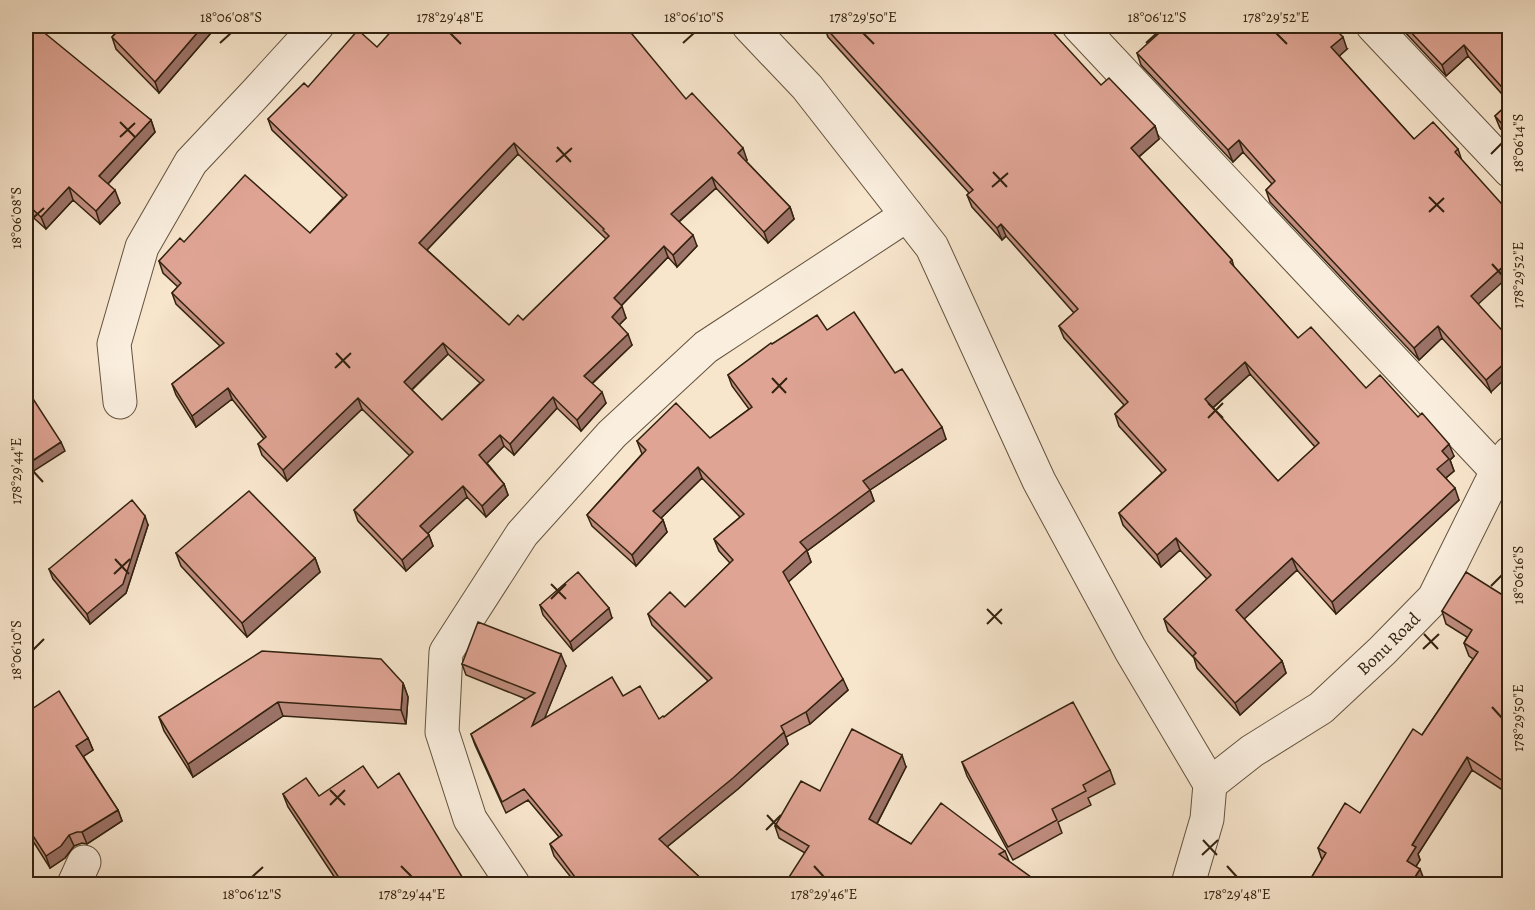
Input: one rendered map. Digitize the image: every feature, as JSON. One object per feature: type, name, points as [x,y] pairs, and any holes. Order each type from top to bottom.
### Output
[{"type":"street","points":[[120,402],[114,345],[142,247],[191,162],[317,26]]},
{"type":"street","points":[[749,26],[807,87],[932,247],[1039,481],[1130,650],[1210,783],[1207,819],[1188,885]]},
{"type":"street","points":[[1079,26],[1503,462]]},
{"type":"street","points":[[1373,26],[1509,171]]},
{"type":"street","points":[[513,885],[470,819],[442,732],[446,652],[522,534],[612,434],[706,347],[907,215]]},
{"type":"street","name":"Bonu Road","points":[[1210,783],[1252,751],[1321,708],[1434,598],[1503,462]]},
{"type":"building","points":[[26,26],[36,26],[151,120],[99,176],[115,190],[96,211],[69,187],[41,217],[26,203]]},
{"type":"building","points":[[123,26],[203,26],[155,82],[112,37]]},
{"type":"building","points":[[396,26],[622,26],[627,28],[686,99],[692,93],[743,148],[738,153],[790,207],[764,232],[712,177],[671,214],[693,235],[673,255],[664,246],[614,298],[622,306],[612,317],[628,334],[584,376],[602,392],[577,420],[553,397],[510,444],[500,435],[479,455],[504,484],[482,506],[463,486],[420,526],[429,535],[402,560],[354,510],[413,452],[358,398],[283,470],[258,444],[266,437],[228,388],[192,416],[172,384],[224,343],[172,293],[181,283],[159,261],[180,238],[184,242],[245,175],[310,233],[347,195],[268,119],[304,83],[308,87],[358,30],[377,47]],"holes":[[[514,143],[609,236],[523,320],[518,315],[509,325],[419,243]],[[443,343],[484,380],[442,420],[404,382]]]},
{"type":"building","points":[[824,26],[1047,26],[1101,85],[1109,78],[1155,126],[1131,148],[1232,260],[1230,262],[1298,338],[1311,327],[1366,388],[1380,375],[1418,417],[1422,413],[1449,444],[1442,451],[1449,459],[1437,469],[1455,488],[1332,602],[1292,558],[1236,610],[1282,661],[1235,703],[1193,656],[1196,653],[1164,619],[1211,575],[1176,538],[1157,555],[1119,513],[1166,470],[1115,414],[1128,402],[1059,326],[1078,309],[1001,224],[997,228],[967,195],[973,190]],"holes":[[[1245,362],[1319,443],[1278,481],[1205,399]]]},
{"type":"building","points":[[1167,26],[1332,26],[1343,37],[1331,47],[1414,139],[1433,122],[1458,149],[1455,152],[1509,212],[1509,261],[1471,296],[1509,338],[1509,359],[1486,380],[1438,326],[1414,348],[1266,190],[1275,181],[1239,140],[1228,150],[1137,53]]},
{"type":"building","points":[[1405,26],[1509,26],[1509,95],[1464,45],[1442,65]]},
{"type":"building","points":[[1509,103],[1509,132],[1495,116]]},
{"type":"building","points":[[854,312],[895,373],[902,369],[942,427],[863,481],[870,490],[800,542],[807,550],[783,572],[843,679],[806,712],[781,726],[784,732],[659,839],[708,885],[581,885],[550,844],[562,835],[524,789],[502,802],[471,734],[535,693],[462,664],[478,622],[561,654],[532,726],[612,677],[623,696],[640,686],[659,719],[712,678],[648,614],[670,592],[685,607],[733,560],[714,539],[744,514],[698,467],[653,511],[663,520],[632,555],[587,515],[646,450],[637,441],[676,403],[710,438],[752,407],[728,375],[771,343],[817,315],[827,330]]},
{"type":"building","points":[[26,388],[61,442],[26,465]]},
{"type":"building","points":[[249,491],[315,558],[242,623],[176,553]]},
{"type":"building","points":[[132,500],[145,516],[123,584],[87,614],[49,569]]},
{"type":"building","points":[[578,572],[609,608],[570,642],[540,605]]},
{"type":"building","points":[[1466,572],[1509,599],[1509,785],[1467,757],[1412,845],[1416,847],[1407,861],[1420,869],[1410,885],[1307,885],[1326,853],[1318,848],[1345,803],[1360,813],[1413,729],[1422,735],[1478,652],[1464,643],[1472,630],[1442,611]]},
{"type":"building","points":[[262,651],[381,659],[403,683],[401,710],[278,702],[188,764],[159,717]]},
{"type":"building","points":[[59,691],[88,738],[76,746],[118,810],[82,832],[69,835],[61,846],[46,856],[26,825],[26,713]]},
{"type":"building","points":[[1073,702],[1110,770],[1083,785],[1086,791],[1052,809],[1057,820],[1008,847],[962,762]]},
{"type":"building","points":[[852,729],[902,755],[869,819],[911,844],[941,803],[1005,851],[999,854],[1042,885],[784,885],[809,846],[775,826],[801,781],[820,791]]},
{"type":"building","points":[[363,766],[378,788],[399,773],[467,885],[332,885],[340,879],[283,794],[306,778],[319,796]]}]
